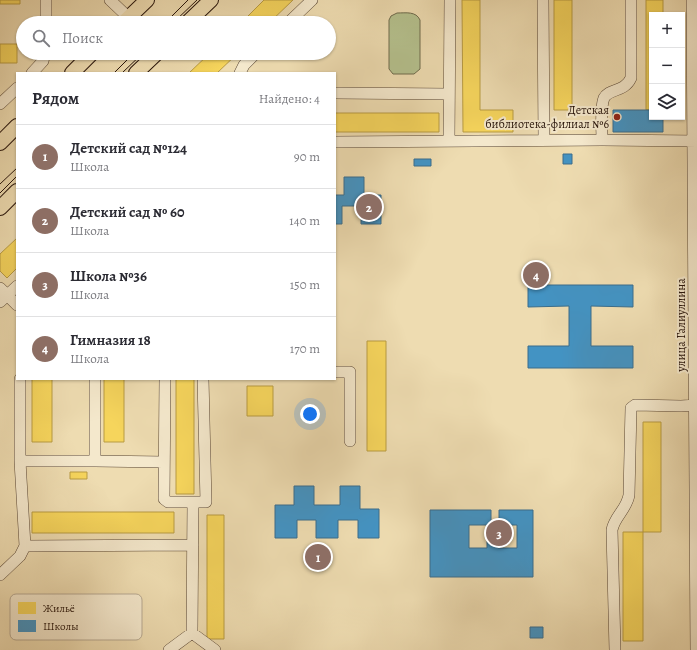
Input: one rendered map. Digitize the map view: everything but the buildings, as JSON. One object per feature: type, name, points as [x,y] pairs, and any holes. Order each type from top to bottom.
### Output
[{"type":"main road","points":[[130,16],[147,0]]},
{"type":"main road","points":[[194,16],[211,0]]},
{"type":"main road","points":[[73,72],[85,60]]},
{"type":"main road","points":[[142,71],[151,60]]},
{"type":"main road","points":[[0,142],[16,127]]},
{"type":"main road","points":[[0,208],[16,192]]},
{"type":"street","points":[[46,0],[46,16]]},
{"type":"street","points":[[110,0],[123,16]]},
{"type":"street","points":[[295,16],[312,0]]},
{"type":"street","points":[[449,141],[450,0]]},
{"type":"street","points":[[543,0],[544,140]]},
{"type":"street","points":[[602,140],[602,105],[604,98],[607,94],[625,87],[629,84],[632,78],[631,0]]},
{"type":"street","name":"улица Галиуллина","points":[[692,0],[695,141],[696,650]]},
{"type":"street","points":[[33,72],[43,60]]},
{"type":"street","points":[[240,72],[249,60]]},
{"type":"street","points":[[0,104],[16,89]]},
{"type":"street","points":[[336,93],[449,94]]},
{"type":"street","points":[[336,142],[544,140],[695,141]]},
{"type":"street","points":[[16,287],[2,295],[16,304]]},
{"type":"street","points":[[336,372],[350,372],[350,441]]},
{"type":"street","points":[[0,575],[20,556],[25,546],[20,461],[20,380]]},
{"type":"street","points":[[94,380],[95,462]]},
{"type":"street","points":[[165,380],[165,500],[168,502],[206,502],[203,380]]},
{"type":"street","points":[[615,650],[612,530],[615,521],[626,505],[629,495],[631,408],[635,405],[696,405]]},
{"type":"street","points":[[20,461],[164,462]]},
{"type":"street","points":[[192,633],[193,502]]},
{"type":"street","points":[[25,546],[193,545]]},
{"type":"street","points":[[169,650],[192,633]]},
{"type":"street","points":[[192,633],[215,650]]},
{"type":"green space","points":[[397,13],[413,14],[420,20],[420,69],[414,74],[393,74],[389,69],[389,20],[391,16]]},
{"type":"tram line","points":[[172,16],[188,0]]},
{"type":"tram line","points":[[180,16],[197,0]]},
{"type":"tram line","points":[[115,72],[127,60]]},
{"type":"tram line","points":[[123,72],[136,60]]},
{"type":"tram line","points":[[0,184],[16,169]]},
{"type":"tram line","points":[[0,193],[16,177]]},
{"type":"place","name":"Детская библиотека-филиал №6","points":[[617,117]]},
{"type":"place","name":"Детский сад № 60","points":[[369,207]]},
{"type":"place","name":"Гимназия 18","points":[[536,275]]},
{"type":"place","name":"Школа №36","points":[[499,533]]},
{"type":"place","name":"Детский сад №124","points":[[318,557]]}]
